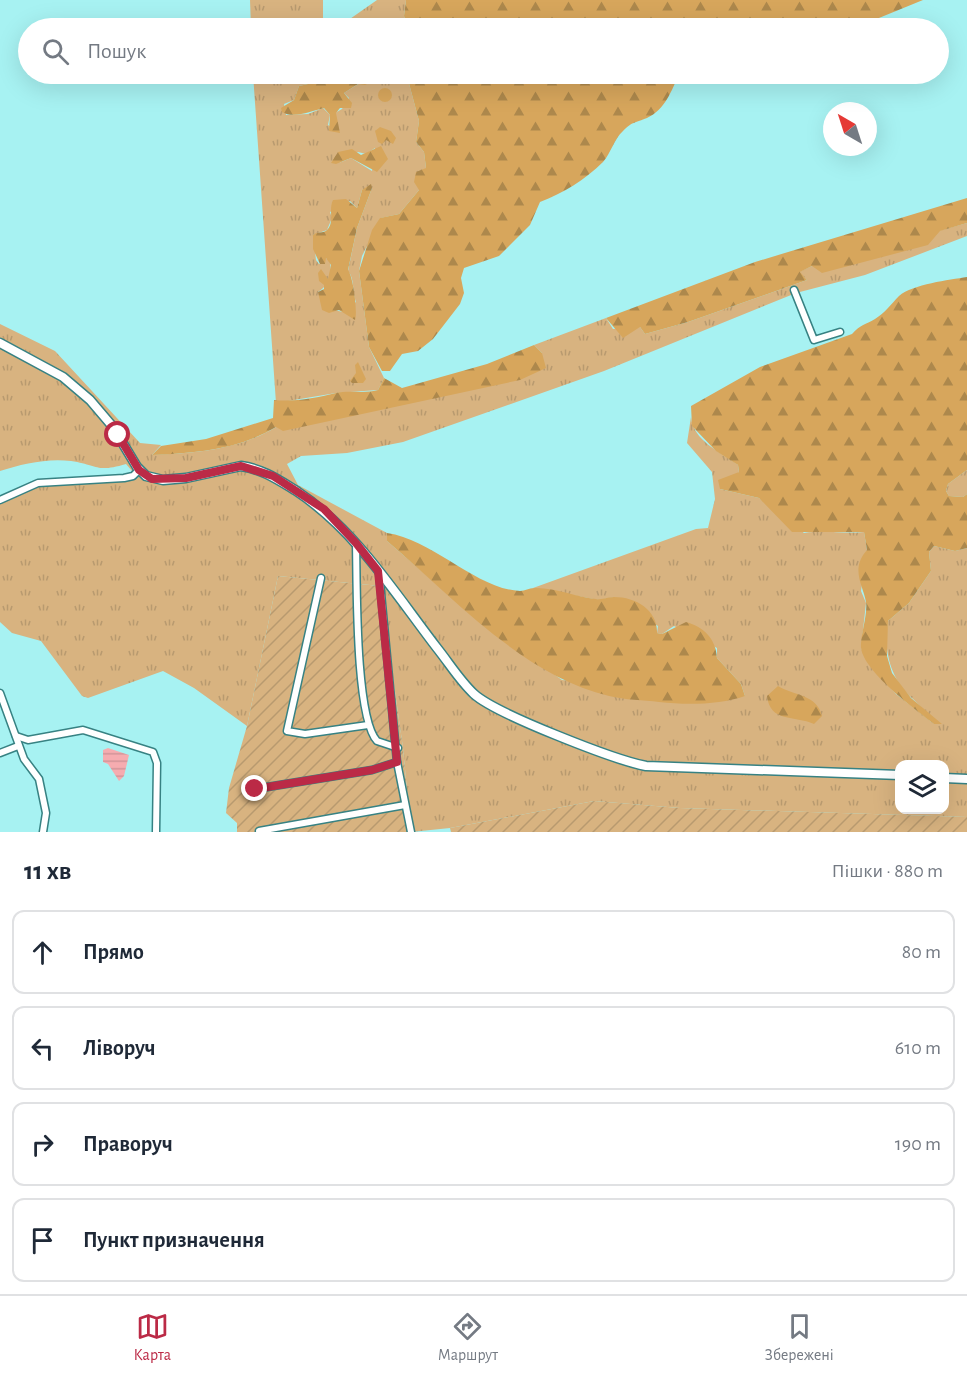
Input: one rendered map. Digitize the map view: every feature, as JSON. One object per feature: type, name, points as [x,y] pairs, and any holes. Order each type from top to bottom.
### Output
[{"type":"street","points":[[794,290],[814,340],[840,332]]},
{"type":"street","points":[[0,343],[63,377],[90,400],[113,427],[139,470],[152,479],[163,480],[241,466],[259,470],[324,509],[356,543],[476,696],[501,710],[623,760],[646,766],[895,775]]},
{"type":"street","points":[[0,500],[38,483],[124,478],[134,476],[139,470]]},
{"type":"street","points":[[356,543],[360,671],[368,725],[376,741],[398,748]]},
{"type":"street","points":[[378,571],[398,748],[397,762],[411,832]]},
{"type":"street","points":[[321,578],[306,634],[287,731],[305,734],[368,725]]},
{"type":"street","points":[[0,693],[18,746],[24,759],[39,779],[44,795],[46,813],[43,832]]},
{"type":"street","points":[[16,736],[28,740],[83,730],[156,755],[156,832]]},
{"type":"street","points":[[0,753],[18,746]]},
{"type":"street","points":[[255,789],[372,770],[397,762]]},
{"type":"street","points":[[949,778],[967,779]]},
{"type":"street","points":[[259,831],[405,806]]},
{"type":"green space","points":[[250,0],[323,0],[323,18],[251,18]]},
{"type":"green space","points":[[377,0],[406,0],[405,18],[351,18]]},
{"type":"green space","points":[[406,0],[923,0],[879,18],[405,18]]},
{"type":"green space","points":[[254,84],[308,84],[299,86],[294,100],[284,104],[286,115],[308,114],[323,108],[330,115],[328,125],[339,132],[335,113],[342,109],[349,98],[344,93],[358,84],[409,84],[419,121],[416,142],[424,152],[426,168],[419,190],[399,214],[381,218],[362,256],[359,271],[369,347],[384,378],[378,390],[336,393],[276,403]],"holes":[[[375,148],[372,171],[351,158],[339,163],[358,152],[366,154]],[[372,188],[357,228],[348,271],[352,278],[356,302],[343,312],[334,310],[318,292],[327,282],[330,264],[329,259],[325,258],[325,263],[319,264],[316,260],[313,235],[327,230],[332,218],[330,212],[350,201],[357,208],[362,190]]]},
{"type":"green space","points":[[358,84],[344,93],[352,103],[351,108],[340,108],[336,113],[340,133],[329,131],[330,115],[324,108],[297,115],[282,112],[281,108],[294,100],[299,86]]},
{"type":"green space","points":[[409,84],[675,84],[659,110],[623,131],[596,169],[573,185],[540,202],[530,225],[499,256],[464,268],[461,278],[464,293],[460,304],[433,339],[418,351],[402,354],[390,371],[382,371],[369,347],[359,271],[372,230],[380,218],[399,214],[419,190],[414,182],[416,172],[426,168],[424,152],[416,142],[419,121]]},
{"type":"green space","points":[[382,88],[388,88],[392,95],[388,102],[382,102],[378,98],[378,92]]},
{"type":"green space","points":[[380,127],[391,131],[396,138],[393,144],[386,140],[382,144],[378,142],[375,131]]},
{"type":"green space","points":[[381,146],[388,159],[377,172],[351,158],[336,164],[331,163],[338,152],[352,149],[361,155]]},
{"type":"green space","points":[[371,184],[372,188],[357,228],[348,270],[352,279],[355,320],[339,310],[329,313],[322,310],[318,292],[324,289],[324,285],[319,281],[318,273],[321,269],[328,279],[331,265],[326,258],[325,264],[320,264],[313,249],[313,235],[329,227],[333,200],[346,199],[357,208],[362,190]]},
{"type":"green space","points":[[967,198],[967,223],[940,231],[928,245],[822,273],[812,266],[800,272],[807,280],[688,322],[645,334],[640,327],[623,338],[606,318],[755,262]]},
{"type":"green space","points":[[967,223],[967,236],[865,275],[796,293],[604,371],[403,442],[347,453],[301,456],[287,464],[298,485],[387,533],[387,541],[479,621],[562,680],[745,696],[741,684],[717,658],[717,648],[674,626],[662,634],[657,633],[658,626],[614,597],[599,600],[533,588],[696,529],[708,528],[715,499],[712,472],[687,443],[691,417],[702,439],[738,465],[739,472],[720,489],[759,498],[804,533],[864,532],[867,550],[861,591],[866,603],[861,648],[869,664],[896,694],[934,724],[925,711],[905,691],[894,673],[888,653],[888,621],[909,603],[931,571],[929,552],[934,546],[955,551],[967,548],[967,817],[680,808],[594,801],[450,828],[411,832],[403,748],[380,586],[278,576],[247,726],[194,688],[163,671],[88,698],[82,696],[41,641],[12,633],[0,622],[0,503],[33,487],[117,482],[138,478],[126,464],[103,468],[62,460],[35,462],[0,471],[0,324],[55,351],[140,443],[161,445],[152,455],[185,453],[216,449],[247,441],[276,427],[542,353],[534,345],[606,318],[613,329],[640,327],[645,334],[688,322],[807,280],[799,272],[812,266]]},
{"type":"green space","points":[[967,277],[967,470],[948,484],[946,491],[949,496],[963,497],[967,494],[967,548],[955,551],[934,546],[929,552],[931,571],[909,603],[888,621],[887,656],[892,673],[911,698],[942,724],[934,724],[892,690],[864,658],[861,643],[866,602],[858,570],[867,550],[864,532],[792,532],[759,498],[720,489],[718,480],[739,472],[738,465],[716,451],[692,426],[691,406],[760,367],[852,334],[861,326],[879,317],[899,296],[913,288]]},
{"type":"green space","points":[[534,345],[542,353],[546,368],[520,380],[283,431],[276,427],[247,441],[216,449],[152,455],[161,446],[206,439],[273,418],[274,400],[298,400],[341,392],[378,390],[384,378],[402,388],[487,364]]},
{"type":"green space","points":[[358,362],[366,379],[363,383],[352,383],[350,381],[356,373],[355,365]]},
{"type":"green space","points":[[967,470],[967,494],[963,497],[949,496],[946,491],[948,484]]},
{"type":"green space","points":[[387,533],[404,537],[471,574],[504,588],[520,591],[542,588],[596,599],[614,597],[631,600],[650,612],[654,618],[657,633],[662,634],[686,622],[692,624],[708,635],[714,645],[717,658],[741,684],[745,696],[714,703],[669,703],[609,696],[577,686],[547,671],[490,632],[387,541]]},
{"type":"green space","points":[[278,576],[380,586],[403,748],[411,832],[237,832],[237,823],[226,813],[229,788],[247,726]]},
{"type":"green space","points":[[778,686],[810,699],[822,716],[814,724],[778,714],[769,705],[767,696]]},
{"type":"green space","points":[[594,801],[680,808],[967,817],[967,832],[451,832],[450,828]]},
{"type":"shaded area","points":[[108,748],[129,755],[124,776],[119,781],[108,764],[103,762],[103,750]]},
{"type":"route","points":[[118,435],[139,470],[152,479],[186,478],[241,466],[273,476],[324,509],[356,543],[378,571],[398,748],[397,762],[372,770],[255,789]]}]
